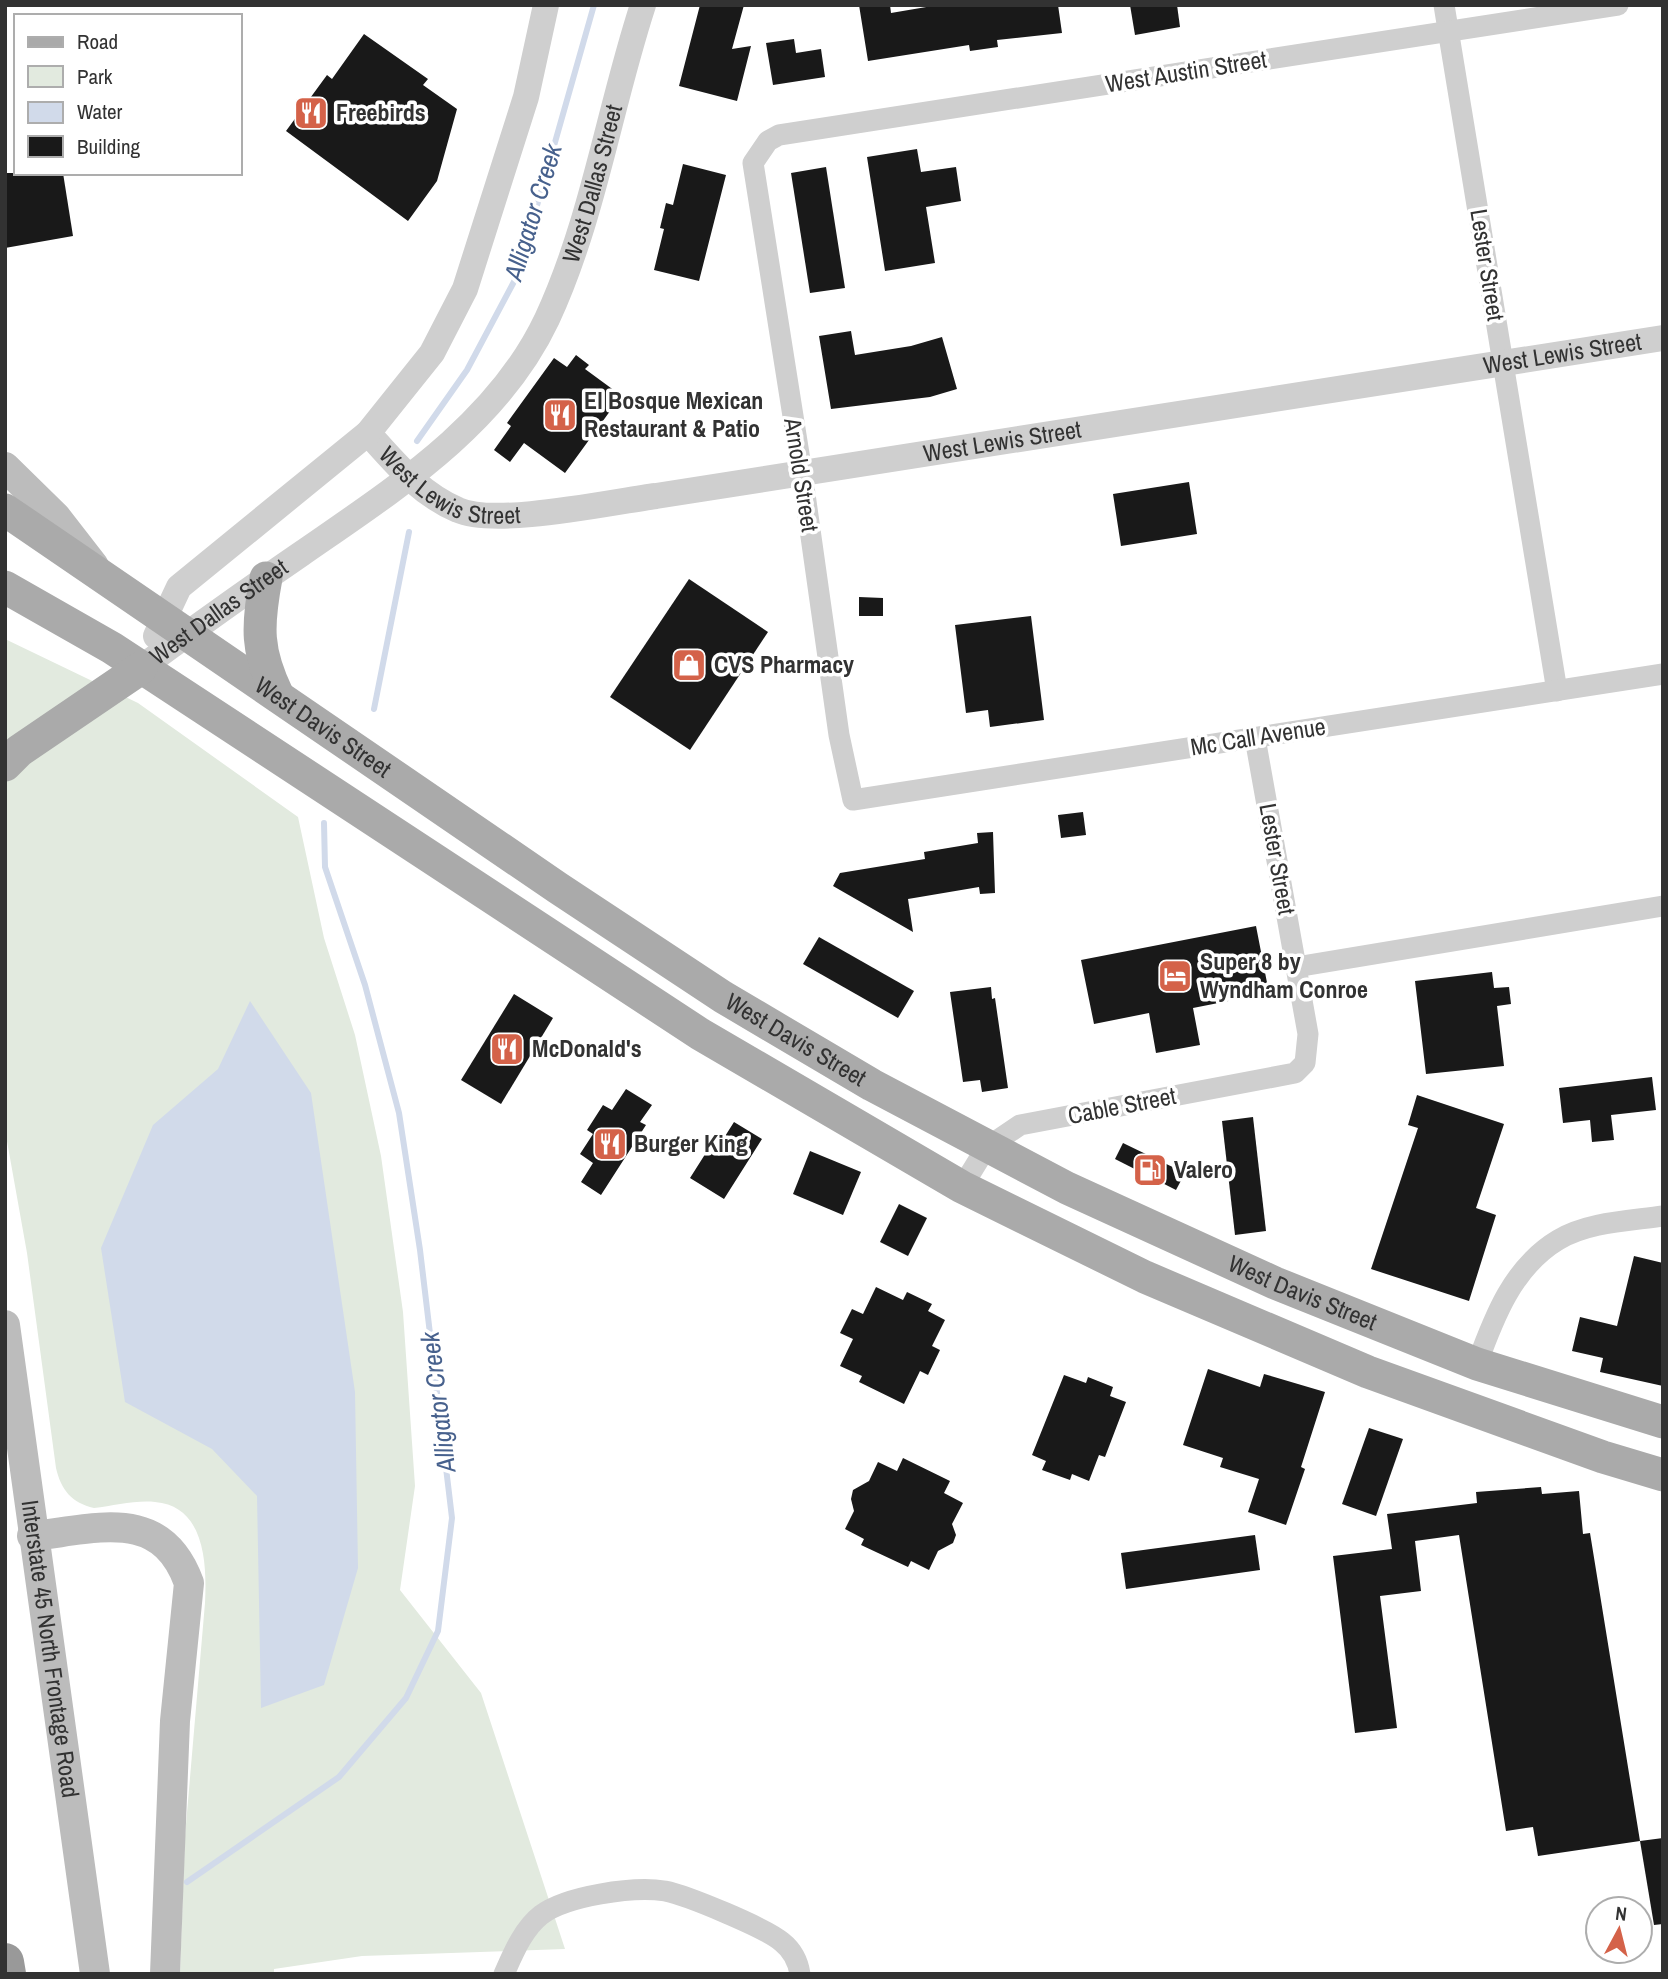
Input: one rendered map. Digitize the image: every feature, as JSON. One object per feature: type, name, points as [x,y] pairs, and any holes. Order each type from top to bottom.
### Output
[{"type":"highway","points":[[5,1962],[7,1974]]},
{"type":"main road","points":[[5,467],[56,517],[103,577]]},
{"type":"main road","name":"West Davis Street","points":[[5,510],[723,997],[872,1085],[986,1148],[1262,1278],[1478,1364],[1663,1422]]},
{"type":"main road","points":[[267,578],[259,617],[259,639],[264,667],[278,696]]},
{"type":"main road","name":"West Davis Street","points":[[5,587],[48,609],[141,668],[700,1034],[962,1187],[1145,1277],[1368,1372],[1603,1457],[1663,1475]]},
{"type":"main road","points":[[5,765],[19,751],[141,668]]},
{"type":"main road","points":[[526,922],[543,907],[565,905],[595,912]]},
{"type":"main road","name":"Interstate 45 North Frontage Road","points":[[5,1325],[32,1536],[95,1974]]},
{"type":"main road","points":[[1368,1372],[1422,1367],[1449,1377],[1465,1376],[1478,1364]]},
{"type":"main road","points":[[32,1536],[128,1526],[148,1532],[166,1544],[182,1564],[189,1583],[175,1721],[164,1974]]},
{"type":"street","name":"West Dallas Street","points":[[176,626],[179,587],[368,433],[432,353],[465,289],[526,97],[546,5]]},
{"type":"street","name":"West Dallas Street","points":[[141,668],[176,626],[267,578],[410,479],[457,437],[523,362],[546,322],[565,277],[643,5]]},
{"type":"street","name":"Lester Street","points":[[1444,5],[1558,691]]},
{"type":"street","name":"West Austin Street","points":[[760,150],[779,135],[1618,5]]},
{"type":"street","name":"Arnold Street","points":[[760,150],[753,163],[754,174],[802,473],[839,735],[853,800]]},
{"type":"street","name":"West Lewis Street","points":[[368,433],[410,479],[460,512],[510,515],[802,473],[1663,338]]},
{"type":"street","name":"Mc Call Avenue","points":[[853,800],[1663,674]]},
{"type":"street","name":"Lester Street","points":[[1255,737],[1308,1034],[1305,1063]]},
{"type":"street","points":[[1296,967],[1663,906]]},
{"type":"street","name":"Cable Street","points":[[962,1187],[986,1148],[1020,1125],[1295,1073],[1305,1063]]},
{"type":"street","points":[[1478,1364],[1496,1313],[1520,1274],[1558,1240],[1599,1225],[1663,1216]]},
{"type":"street","points":[[504,1974],[516,1947],[541,1916],[564,1903],[648,1891],[675,1894],[773,1936],[792,1951],[800,1974]]},
{"type":"green space","points":[[5,639],[138,703],[298,817],[324,938],[355,1035],[381,1156],[403,1312],[415,1486],[400,1590],[481,1693],[565,1949],[362,1956],[274,1969],[274,1974],[180,1974],[185,1836],[205,1603],[203,1555],[200,1539],[193,1525],[184,1514],[172,1506],[155,1502],[132,1502],[94,1508],[86,1506],[64,1489],[56,1468],[27,1253],[5,1130]]},
{"type":"water","points":[[250,1001],[311,1093],[355,1392],[358,1568],[324,1685],[261,1708],[257,1496],[212,1449],[125,1402],[101,1248],[153,1125],[218,1069]]},
{"type":"building","points":[[700,5],[744,5],[732,49],[751,46],[737,101],[679,86]]},
{"type":"building","points":[[859,5],[890,5],[891,13],[938,5],[1058,5],[1062,33],[997,40],[998,47],[970,51],[969,45],[868,61]]},
{"type":"building","points":[[1130,5],[1177,5],[1180,27],[1135,35]]},
{"type":"building","points":[[364,34],[428,79],[423,85],[457,109],[437,181],[408,221],[286,131],[327,75],[332,79]]},
{"type":"building","points":[[794,39],[796,53],[821,49],[825,77],[773,85],[766,43]]},
{"type":"building","points":[[917,149],[921,172],[956,167],[961,201],[926,207],[935,263],[885,271],[867,157]]},
{"type":"building","points":[[683,164],[726,175],[699,281],[654,270],[664,229],[660,228],[666,203],[673,205]]},
{"type":"building","points":[[826,167],[845,288],[810,293],[791,173]]},
{"type":"building","points":[[5,173],[63,175],[73,236],[5,248]]},
{"type":"building","points":[[851,331],[855,355],[911,346],[942,337],[957,389],[930,397],[831,409],[819,336]]},
{"type":"building","name":"El Bosque Mexican Restaurant & Patio","points":[[576,355],[589,365],[585,369],[615,391],[607,402],[613,407],[565,473],[524,443],[510,462],[494,450],[511,426],[507,423],[554,358],[567,367]]},
{"type":"building","points":[[1189,482],[1197,534],[1121,546],[1113,494]]},
{"type":"building","name":"CVS Pharmacy","points":[[689,579],[768,632],[690,750],[610,697]]},
{"type":"building","points":[[859,597],[883,598],[883,616],[859,616]]},
{"type":"building","points":[[1031,616],[1044,720],[990,727],[988,710],[966,713],[955,625]]},
{"type":"building","points":[[1083,812],[1086,835],[1061,838],[1058,815]]},
{"type":"building","points":[[993,832],[995,893],[980,894],[979,887],[908,899],[913,932],[833,886],[840,873],[925,859],[924,852],[978,843],[977,833]]},
{"type":"building","name":"Super 8 by Wyndham Conroe","points":[[1256,926],[1269,993],[1193,1008],[1200,1045],[1156,1053],[1149,1013],[1094,1024],[1081,960]]},
{"type":"building","points":[[819,937],[914,991],[898,1018],[803,964]]},
{"type":"building","points":[[1492,972],[1494,988],[1509,987],[1511,1004],[1497,1006],[1504,1066],[1426,1074],[1415,981]]},
{"type":"building","points":[[991,987],[992,999],[995,998],[1008,1088],[982,1092],[980,1080],[963,1082],[950,992]]},
{"type":"building","name":"McDonald's","points":[[514,994],[553,1018],[501,1104],[461,1080]]},
{"type":"building","points":[[1652,1077],[1656,1110],[1611,1115],[1614,1140],[1592,1142],[1590,1120],[1563,1123],[1559,1088]]},
{"type":"building","name":"Burger King","points":[[626,1089],[652,1105],[640,1122],[646,1125],[601,1195],[581,1182],[593,1163],[580,1154],[593,1134],[587,1130],[603,1105],[612,1110]]},
{"type":"building","points":[[1417,1095],[1504,1124],[1476,1208],[1496,1215],[1469,1301],[1371,1269],[1418,1128],[1408,1125]]},
{"type":"building","points":[[1253,1117],[1266,1231],[1235,1235],[1222,1121]]},
{"type":"building","points":[[734,1122],[762,1139],[724,1199],[690,1178],[716,1137],[722,1141]]},
{"type":"building","points":[[1123,1143],[1185,1173],[1176,1190],[1115,1159]]},
{"type":"building","points":[[810,1151],[861,1172],[843,1215],[793,1194]]},
{"type":"building","points":[[899,1204],[927,1218],[908,1256],[880,1242]]},
{"type":"building","points":[[1634,1256],[1663,1263],[1663,1386],[1600,1372],[1603,1358],[1572,1351],[1580,1317],[1617,1326]]},
{"type":"building","points":[[876,1287],[903,1300],[907,1292],[932,1304],[928,1311],[945,1320],[932,1346],[940,1350],[928,1375],[920,1371],[904,1404],[859,1382],[862,1376],[840,1366],[853,1339],[840,1333],[852,1309],[863,1314]]},
{"type":"building","points":[[1208,1369],[1260,1387],[1264,1374],[1325,1392],[1301,1467],[1305,1469],[1286,1525],[1248,1512],[1259,1479],[1220,1467],[1223,1458],[1183,1445]]},
{"type":"building","points":[[1064,1375],[1086,1383],[1088,1377],[1113,1387],[1110,1396],[1126,1402],[1105,1457],[1099,1455],[1089,1481],[1072,1474],[1070,1480],[1042,1470],[1046,1461],[1032,1455]]},
{"type":"building","points":[[1369,1428],[1403,1439],[1376,1516],[1342,1504]]},
{"type":"building","points":[[903,1458],[950,1481],[944,1493],[963,1503],[952,1524],[956,1535],[953,1543],[938,1551],[929,1570],[911,1561],[908,1567],[861,1545],[864,1539],[845,1529],[854,1511],[851,1499],[853,1490],[869,1481],[878,1462],[897,1471]]},
{"type":"building","points":[[1541,1487],[1542,1494],[1579,1491],[1583,1534],[1590,1533],[1640,1841],[1538,1856],[1533,1827],[1506,1831],[1459,1535],[1415,1541],[1421,1591],[1380,1596],[1397,1728],[1355,1733],[1333,1556],[1392,1549],[1387,1514],[1477,1503],[1476,1492]]},
{"type":"building","points":[[1255,1535],[1260,1570],[1126,1589],[1121,1553]]},
{"type":"building","points":[[1663,1838],[1663,1924],[1654,1925],[1654,1895],[1649,1895],[1640,1841]]},
{"type":"waterway","name":"Alligator Creek","points":[[417,441],[467,370],[517,276],[594,5]]},
{"type":"waterway","name":"Alligator Creek","points":[[374,709],[409,532]]},
{"type":"waterway","name":"Alligator Creek","points":[[187,1882],[339,1777],[406,1698],[438,1631],[452,1518],[420,1250],[399,1113],[365,985],[325,867],[324,823]]},
{"type":"place","name":"Freebirds","points":[[311,113]]},
{"type":"place","name":"El Bosque Mexican Restaurant & Patio","points":[[560,415]]},
{"type":"place","name":"CVS Pharmacy","points":[[689,665]]},
{"type":"place","name":"Super 8 by Wyndham Conroe","points":[[1175,976]]},
{"type":"place","name":"McDonald's","points":[[507,1049]]},
{"type":"place","name":"Burger King","points":[[610,1144]]},
{"type":"place","name":"Valero","points":[[1150,1170]]}]
